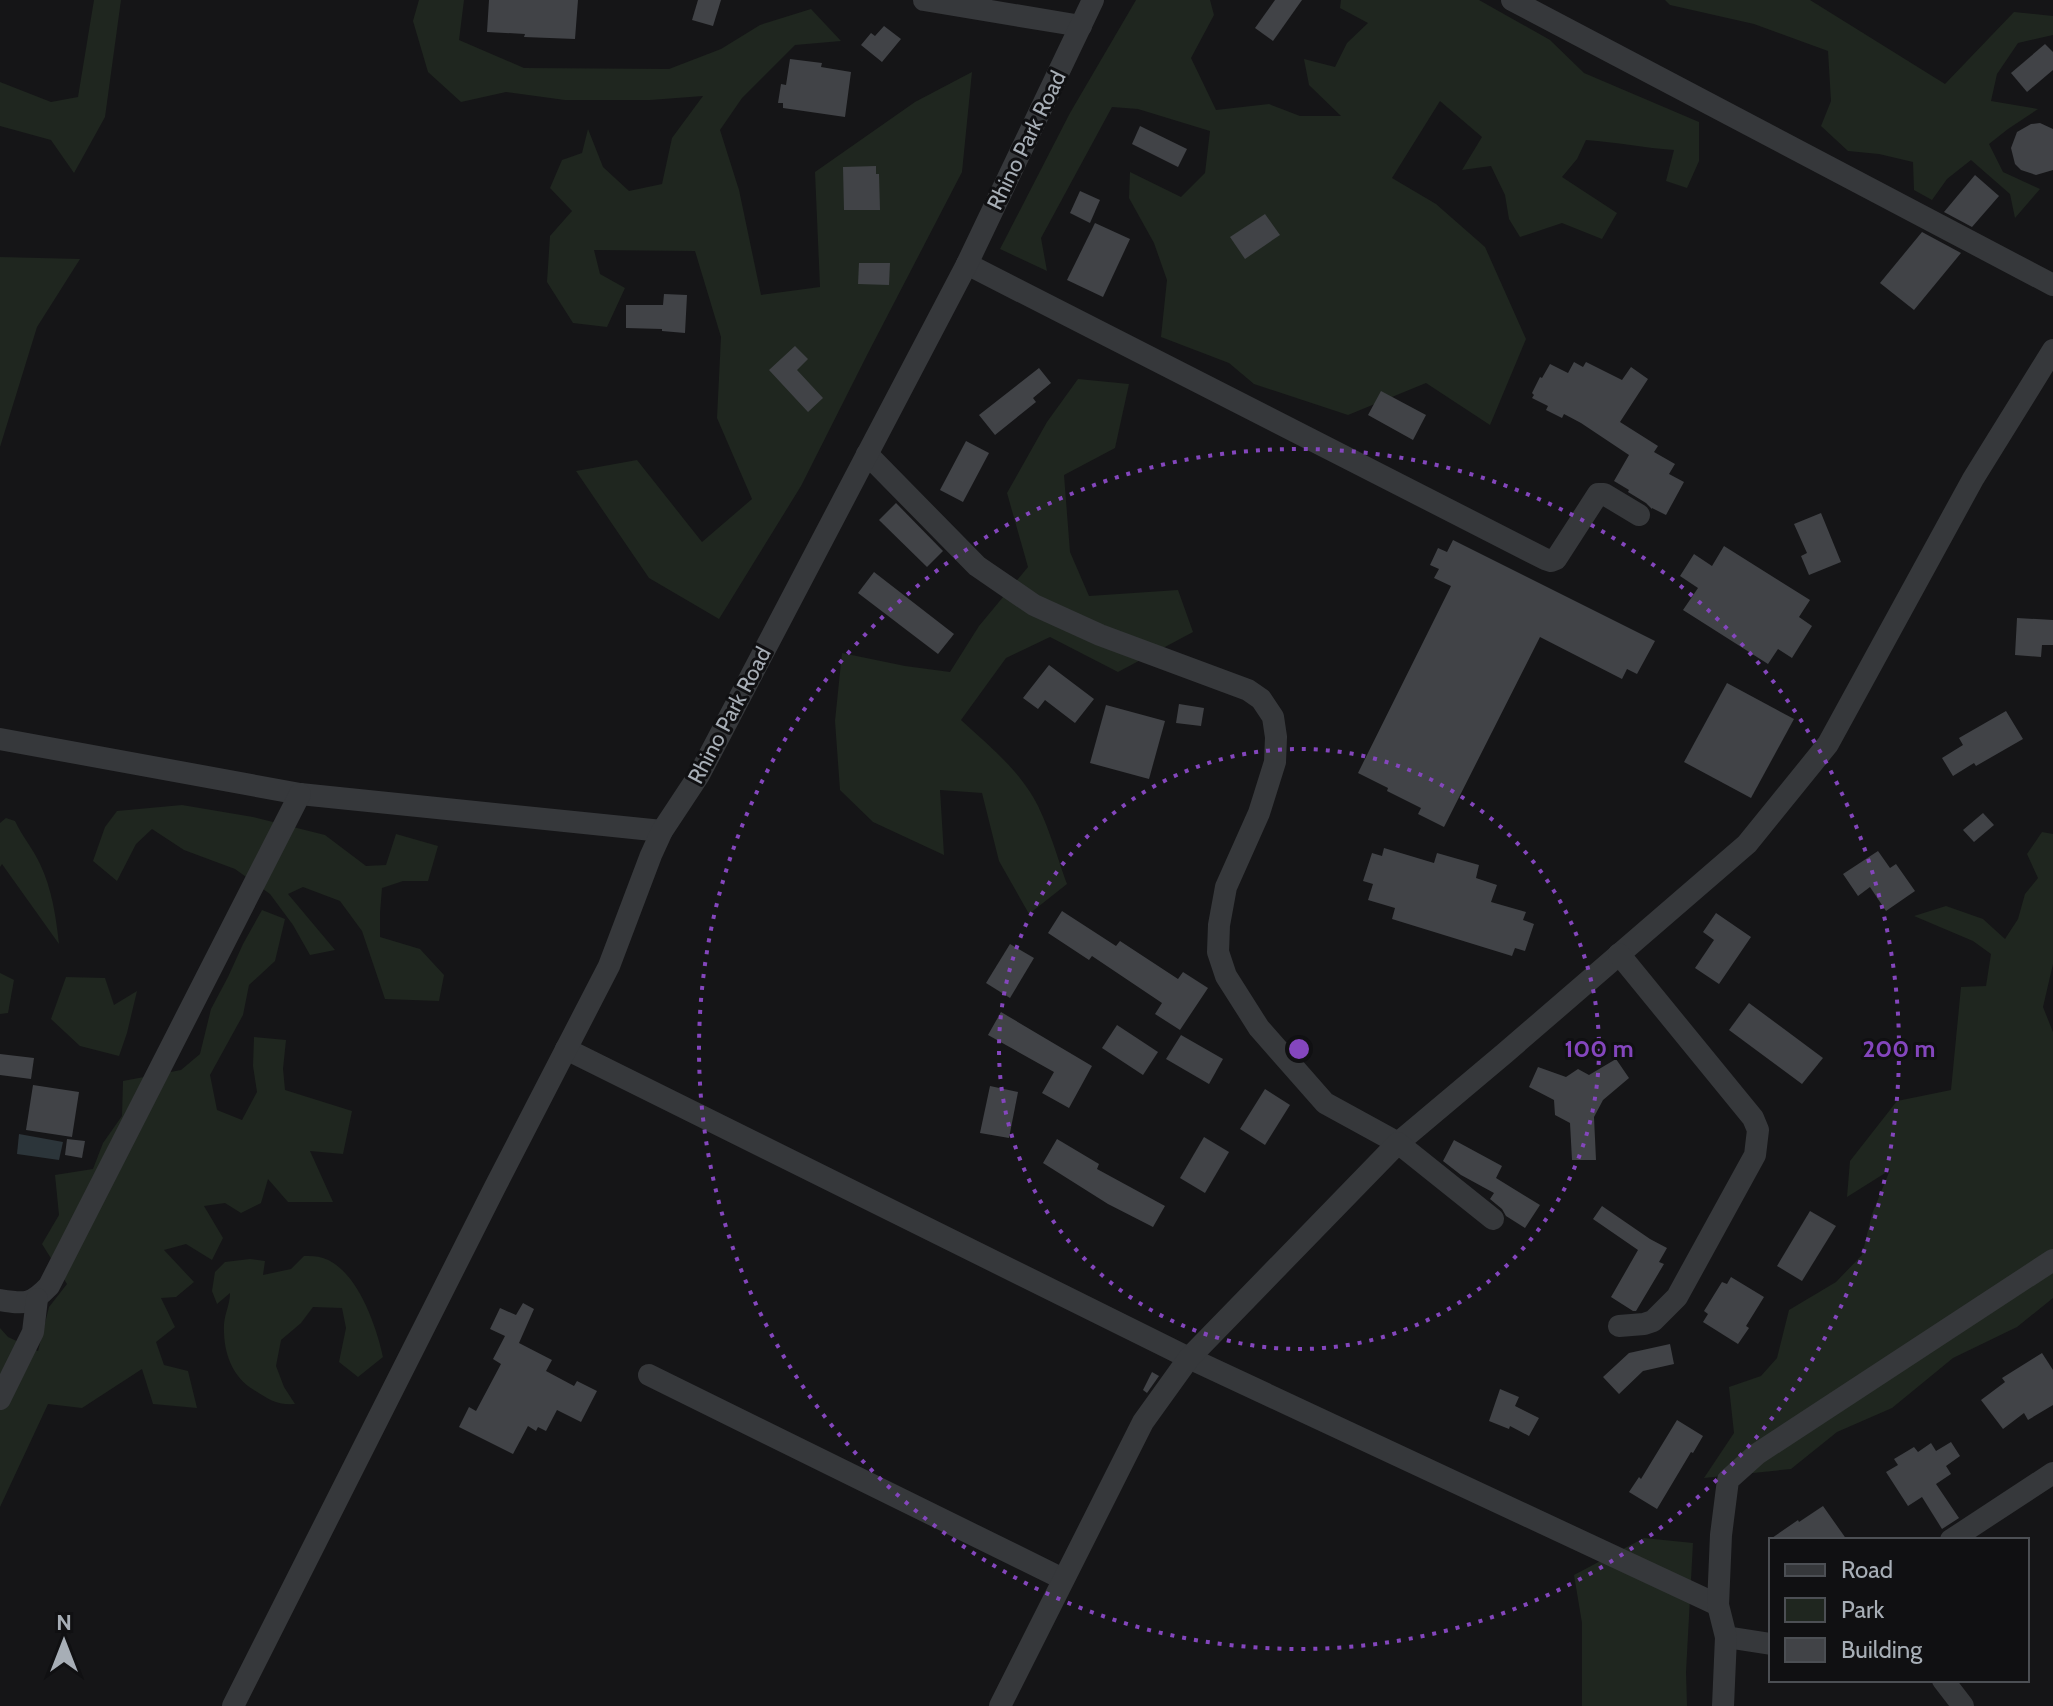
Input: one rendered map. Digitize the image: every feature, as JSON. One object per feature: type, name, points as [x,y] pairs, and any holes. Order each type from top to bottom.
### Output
[{"type":"street","points":[[924,0],[1081,26]]},
{"type":"street","name":"Rhino Park Road","points":[[233,1706],[609,966],[662,831],[699,775],[967,264],[1093,0]]},
{"type":"street","points":[[1512,0],[2053,285]]},
{"type":"street","points":[[967,264],[1545,559],[1556,559],[1598,494],[1604,494],[1639,515]]},
{"type":"street","points":[[1000,1706],[1143,1422],[1189,1358],[1398,1143],[1747,844],[1828,744],[1973,479],[2053,350]]},
{"type":"street","points":[[867,454],[977,566],[1034,605],[1100,635],[1248,690],[1261,699],[1273,717],[1275,762],[1259,813],[1226,887],[1218,952],[1226,976],[1259,1028],[1325,1103],[1398,1143],[1493,1219]]},
{"type":"street","points":[[0,739],[300,794],[662,831]]},
{"type":"street","points":[[0,1300],[23,1304],[37,1299],[49,1286],[300,794]]},
{"type":"street","points":[[1619,954],[1753,1118],[1758,1130],[1755,1155],[1677,1297],[1653,1321],[1619,1326]]},
{"type":"street","points":[[566,1049],[1189,1358],[1718,1605]]},
{"type":"street","points":[[1723,1706],[1726,1637],[1718,1605],[1721,1535],[1728,1480],[1757,1454],[2053,1260]]},
{"type":"street","points":[[0,1399],[33,1332],[37,1299]]},
{"type":"street","points":[[649,1375],[1063,1579]]},
{"type":"street","points":[[1954,1538],[2053,1473]]},
{"type":"street","points":[[1726,1637],[1769,1644]]},
{"type":"street","points":[[1945,1682],[1963,1706]]},
{"type":"green space","points":[[94,0],[121,0],[105,117],[74,173],[51,140],[0,126],[0,82],[51,102],[78,97]]},
{"type":"green space","points":[[419,0],[464,0],[459,40],[524,68],[669,69],[721,49],[760,25],[811,9],[841,41],[795,45],[742,98],[720,130],[739,190],[761,295],[820,287],[815,172],[915,102],[972,72],[962,172],[801,486],[719,619],[649,578],[576,471],[637,460],[702,542],[752,499],[717,418],[721,337],[695,251],[594,250],[600,274],[625,288],[607,327],[573,323],[547,282],[550,236],[572,211],[550,188],[562,160],[582,153],[588,129],[603,167],[629,191],[662,184],[672,138],[703,96],[650,100],[565,100],[506,92],[461,102],[428,72],[413,21]]},
{"type":"green space","points":[[1136,0],[1210,0],[1214,15],[1191,58],[1216,110],[1269,104],[1300,116],[1341,116],[1309,85],[1304,59],[1335,67],[1347,43],[1368,23],[1340,8],[1341,0],[1479,0],[1550,40],[1584,73],[1699,122],[1699,161],[1687,188],[1666,181],[1674,150],[1586,140],[1577,159],[1562,177],[1617,213],[1602,239],[1562,223],[1520,237],[1509,219],[1505,195],[1491,166],[1462,170],[1482,137],[1440,101],[1392,178],[1436,204],[1485,247],[1526,339],[1490,425],[1426,383],[1348,415],[1254,384],[1229,363],[1161,337],[1167,280],[1154,243],[1129,198],[1130,172],[1181,197],[1205,173],[1210,131],[1138,109],[1112,107],[1041,238],[1047,271],[1000,249],[1070,113]]},
{"type":"green space","points":[[1665,0],[1810,0],[1945,84],[2014,12],[2053,16],[2053,35],[2018,43],[1997,74],[1991,101],[2038,109],[1989,144],[2003,172],[2040,189],[2015,218],[2010,194],[1971,160],[1947,179],[1932,200],[1914,190],[1913,162],[1848,151],[1821,126],[1831,101],[1828,51],[1754,24],[1670,5]]},
{"type":"green space","points":[[0,257],[80,259],[37,327],[0,447]]},
{"type":"green space","points":[[1078,379],[1129,384],[1115,448],[1064,475],[1070,552],[1089,596],[1178,590],[1193,632],[1118,672],[1050,637],[1006,658],[961,720],[1023,782],[1036,802],[1051,837],[1067,884],[1029,914],[999,861],[982,793],[940,790],[944,855],[873,822],[840,790],[835,721],[842,653],[950,672],[979,626],[1028,567],[1007,493],[1047,422]]},
{"type":"green space","points":[[182,805],[253,817],[325,835],[366,866],[386,865],[396,834],[438,846],[428,881],[403,881],[382,888],[380,937],[420,949],[444,975],[439,1001],[385,999],[362,931],[340,901],[303,887],[288,894],[335,950],[310,955],[270,894],[235,869],[184,850],[152,829],[136,844],[117,881],[93,861],[105,827],[117,811]]},
{"type":"green space","points":[[6,818],[15,821],[44,874],[53,903],[59,944],[2,864],[0,867],[0,823]]},
{"type":"green space","points":[[2042,832],[2053,834],[2053,964],[2043,1007],[2053,1032],[2053,1298],[2017,1327],[1953,1358],[1892,1408],[1837,1432],[1791,1469],[1704,1478],[1734,1433],[1729,1387],[1761,1376],[1777,1358],[1789,1310],[1836,1282],[1862,1255],[1872,1214],[1890,1170],[1847,1197],[1850,1161],[1897,1101],[1951,1090],[1961,987],[1986,986],[1991,954],[1973,941],[1914,916],[1946,906],[1983,919],[2005,939],[2018,919],[2025,894],[2038,878],[2027,854]]},
{"type":"green space","points":[[262,910],[285,919],[275,961],[249,985],[243,1015],[210,1075],[217,1110],[242,1120],[257,1092],[253,1066],[254,1037],[286,1040],[283,1069],[285,1090],[352,1111],[343,1154],[310,1151],[333,1202],[288,1202],[268,1179],[261,1203],[241,1213],[225,1203],[204,1206],[223,1238],[212,1260],[186,1244],[164,1250],[194,1282],[176,1297],[161,1298],[175,1327],[156,1342],[164,1365],[188,1371],[197,1408],[153,1404],[142,1369],[82,1408],[48,1404],[0,1507],[0,1328],[8,1337],[38,1351],[49,1307],[67,1284],[42,1244],[59,1215],[55,1175],[93,1169],[103,1143],[122,1116],[123,1081],[181,1070],[200,1054],[211,1009]]},
{"type":"green space","points":[[0,973],[14,980],[8,1013],[0,1014]]},
{"type":"green space","points":[[66,977],[105,978],[114,1005],[137,991],[119,1056],[80,1046],[51,1019]]},
{"type":"green space","points":[[304,1256],[323,1258],[346,1274],[370,1315],[383,1357],[358,1377],[339,1362],[346,1328],[342,1308],[313,1307],[301,1323],[281,1340],[276,1366],[295,1404],[283,1404],[269,1399],[239,1378],[230,1362],[224,1334],[230,1293],[217,1304],[212,1291],[215,1272],[225,1262],[265,1261],[263,1275],[291,1269]]},
{"type":"green space","points":[[1644,1538],[1693,1543],[1687,1706],[1582,1706],[1582,1623],[1574,1575]]},
{"type":"shaded area","points":[[19,1134],[63,1142],[59,1160],[17,1154]]},
{"type":"building","points":[[489,0],[578,0],[575,39],[487,32]]},
{"type":"building","points":[[698,0],[721,0],[713,26],[692,20]]},
{"type":"building","points":[[1275,0],[1302,0],[1273,41],[1255,28]]},
{"type":"building","points":[[884,26],[901,39],[882,62],[861,45],[871,33],[875,36]]},
{"type":"building","points":[[2045,44],[2053,52],[2053,70],[2027,92],[2011,73]]},
{"type":"building","points":[[790,59],[822,63],[821,67],[851,72],[845,117],[783,108],[783,103],[778,103],[781,84],[786,85]]},
{"type":"building","points":[[2040,123],[2053,129],[2053,170],[2036,175],[2021,170],[2015,164],[2011,148],[2017,132]]},
{"type":"building","points":[[1140,126],[1187,149],[1178,167],[1132,144]]},
{"type":"building","points":[[876,166],[880,210],[844,210],[843,167]]},
{"type":"building","points":[[1975,175],[1999,196],[1972,227],[1944,212]]},
{"type":"building","points":[[1080,191],[1100,200],[1090,223],[1070,213]]},
{"type":"building","points":[[1265,214],[1280,235],[1245,259],[1230,237]]},
{"type":"building","points":[[1095,223],[1130,239],[1103,297],[1067,280]]},
{"type":"building","points":[[1922,232],[1961,253],[1914,310],[1880,283]]},
{"type":"building","points":[[859,263],[890,263],[889,285],[858,284]]},
{"type":"building","points":[[664,294],[687,295],[685,333],[626,328],[626,305],[663,305]]},
{"type":"building","points":[[795,346],[808,359],[797,370],[823,398],[808,412],[769,370]]},
{"type":"building","points":[[1574,362],[1583,367],[1586,362],[1622,380],[1631,367],[1648,379],[1620,422],[1658,446],[1654,452],[1675,464],[1669,474],[1684,482],[1666,515],[1652,509],[1614,481],[1629,455],[1581,423],[1564,414],[1562,418],[1546,410],[1548,406],[1532,398],[1540,377],[1550,364],[1568,373]]},
{"type":"building","points":[[1039,368],[1051,383],[1033,398],[1036,402],[995,435],[979,415]]},
{"type":"building","points":[[1381,391],[1426,415],[1413,440],[1368,415]]},
{"type":"building","points":[[966,441],[989,453],[963,502],[940,490]]},
{"type":"building","points":[[896,503],[943,551],[927,567],[879,520]]},
{"type":"building","points":[[1821,513],[1841,562],[1809,575],[1801,556],[1807,553],[1794,524]]},
{"type":"building","points":[[1453,540],[1655,641],[1637,674],[1627,669],[1622,679],[1540,637],[1444,827],[1418,814],[1421,808],[1358,773],[1451,586],[1434,578],[1439,569],[1430,565],[1438,548],[1447,552]]},
{"type":"building","points":[[1724,546],[1810,600],[1799,617],[1812,626],[1792,658],[1778,649],[1768,664],[1683,610],[1698,588],[1680,576],[1694,554],[1712,566]]},
{"type":"building","points":[[874,572],[954,634],[938,654],[858,593]]},
{"type":"building","points":[[2017,618],[2053,620],[2053,645],[2042,645],[2041,657],[2015,655]]},
{"type":"building","points":[[1049,665],[1094,699],[1075,723],[1045,700],[1038,709],[1023,698]]},
{"type":"building","points":[[1727,683],[1794,719],[1751,798],[1684,762]]},
{"type":"building","points":[[1179,704],[1204,708],[1201,726],[1176,723]]},
{"type":"building","points":[[1106,705],[1165,721],[1149,779],[1090,763]]},
{"type":"building","points":[[2006,711],[2023,739],[1953,776],[1942,758],[1963,745],[1959,738]]},
{"type":"building","points":[[1983,813],[1994,825],[1974,842],[1963,830]]},
{"type":"building","points":[[1384,848],[1434,863],[1437,853],[1479,865],[1476,878],[1497,885],[1491,902],[1526,912],[1523,920],[1534,924],[1525,951],[1515,948],[1512,956],[1392,919],[1395,908],[1368,900],[1373,884],[1363,881],[1372,853],[1382,856]]},
{"type":"building","points":[[1878,851],[1890,868],[1896,864],[1915,891],[1886,911],[1870,887],[1858,896],[1843,874]]},
{"type":"building","points":[[1062,911],[1116,946],[1120,941],[1178,979],[1183,972],[1208,988],[1180,1030],[1155,1014],[1162,1003],[1092,956],[1089,960],[1048,933]]},
{"type":"building","points":[[1716,913],[1751,937],[1719,984],[1695,968],[1714,940],[1703,932]]},
{"type":"building","points":[[1010,944],[1034,958],[1010,998],[986,983]]},
{"type":"building","points":[[1749,1003],[1823,1058],[1802,1084],[1729,1030]]},
{"type":"building","points":[[1001,1012],[1092,1066],[1069,1108],[1042,1093],[1054,1072],[988,1035]]},
{"type":"building","points":[[1117,1025],[1158,1052],[1143,1075],[1102,1048]]},
{"type":"building","points":[[1181,1035],[1223,1059],[1209,1084],[1166,1059]]},
{"type":"building","points":[[0,1054],[34,1058],[31,1079],[0,1075]]},
{"type":"building","points":[[1616,1059],[1629,1078],[1603,1100],[1594,1117],[1596,1160],[1572,1160],[1570,1123],[1555,1115],[1554,1100],[1529,1087],[1538,1067],[1566,1077],[1578,1069],[1589,1075]]},
{"type":"building","points":[[33,1085],[79,1092],[72,1137],[26,1130]]},
{"type":"building","points":[[990,1086],[1018,1092],[1009,1138],[980,1133]]},
{"type":"building","points":[[1265,1089],[1290,1105],[1265,1145],[1240,1129]]},
{"type":"building","points":[[1204,1137],[1229,1152],[1205,1193],[1180,1178]]},
{"type":"building","points":[[67,1139],[85,1141],[82,1158],[65,1155]]},
{"type":"building","points":[[1057,1139],[1099,1164],[1097,1169],[1165,1206],[1153,1227],[1108,1204],[1043,1163]]},
{"type":"building","points":[[1454,1140],[1502,1166],[1496,1178],[1540,1205],[1525,1228],[1506,1216],[1490,1199],[1494,1193],[1443,1161]]},
{"type":"building","points":[[1602,1206],[1667,1248],[1659,1262],[1664,1264],[1636,1311],[1611,1297],[1638,1250],[1593,1219]]},
{"type":"building","points":[[1810,1211],[1836,1226],[1802,1281],[1777,1266]]},
{"type":"building","points":[[1731,1277],[1764,1297],[1738,1344],[1703,1322],[1708,1314],[1704,1311],[1722,1282],[1727,1284]]},
{"type":"building","points":[[523,1303],[534,1309],[519,1343],[552,1360],[546,1371],[574,1386],[577,1381],[597,1391],[581,1422],[557,1410],[546,1431],[538,1427],[536,1431],[528,1426],[513,1454],[459,1427],[469,1407],[476,1411],[501,1364],[493,1359],[505,1336],[490,1329],[500,1308],[516,1315]]},
{"type":"building","points":[[1670,1344],[1674,1364],[1643,1371],[1619,1394],[1603,1377],[1629,1353]]},
{"type":"building","points":[[2042,1353],[2053,1370],[2053,1405],[2028,1420],[2024,1413],[2003,1429],[1981,1400],[2005,1382],[2002,1378]]},
{"type":"building","points":[[1152,1372],[1159,1376],[1147,1393],[1143,1390]]},
{"type":"building","points":[[1500,1389],[1519,1397],[1515,1406],[1539,1418],[1529,1436],[1510,1426],[1509,1429],[1489,1421]]},
{"type":"building","points":[[1677,1420],[1703,1436],[1657,1509],[1629,1492],[1639,1477],[1641,1479]]},
{"type":"building","points":[[1951,1442],[1960,1456],[1946,1466],[1951,1474],[1936,1484],[1959,1518],[1942,1529],[1922,1497],[1908,1506],[1886,1472],[1898,1465],[1894,1459],[1914,1447],[1918,1452],[1931,1443],[1936,1451]]},
{"type":"building","points":[[1823,1506],[1846,1538],[1772,1538]]}]
